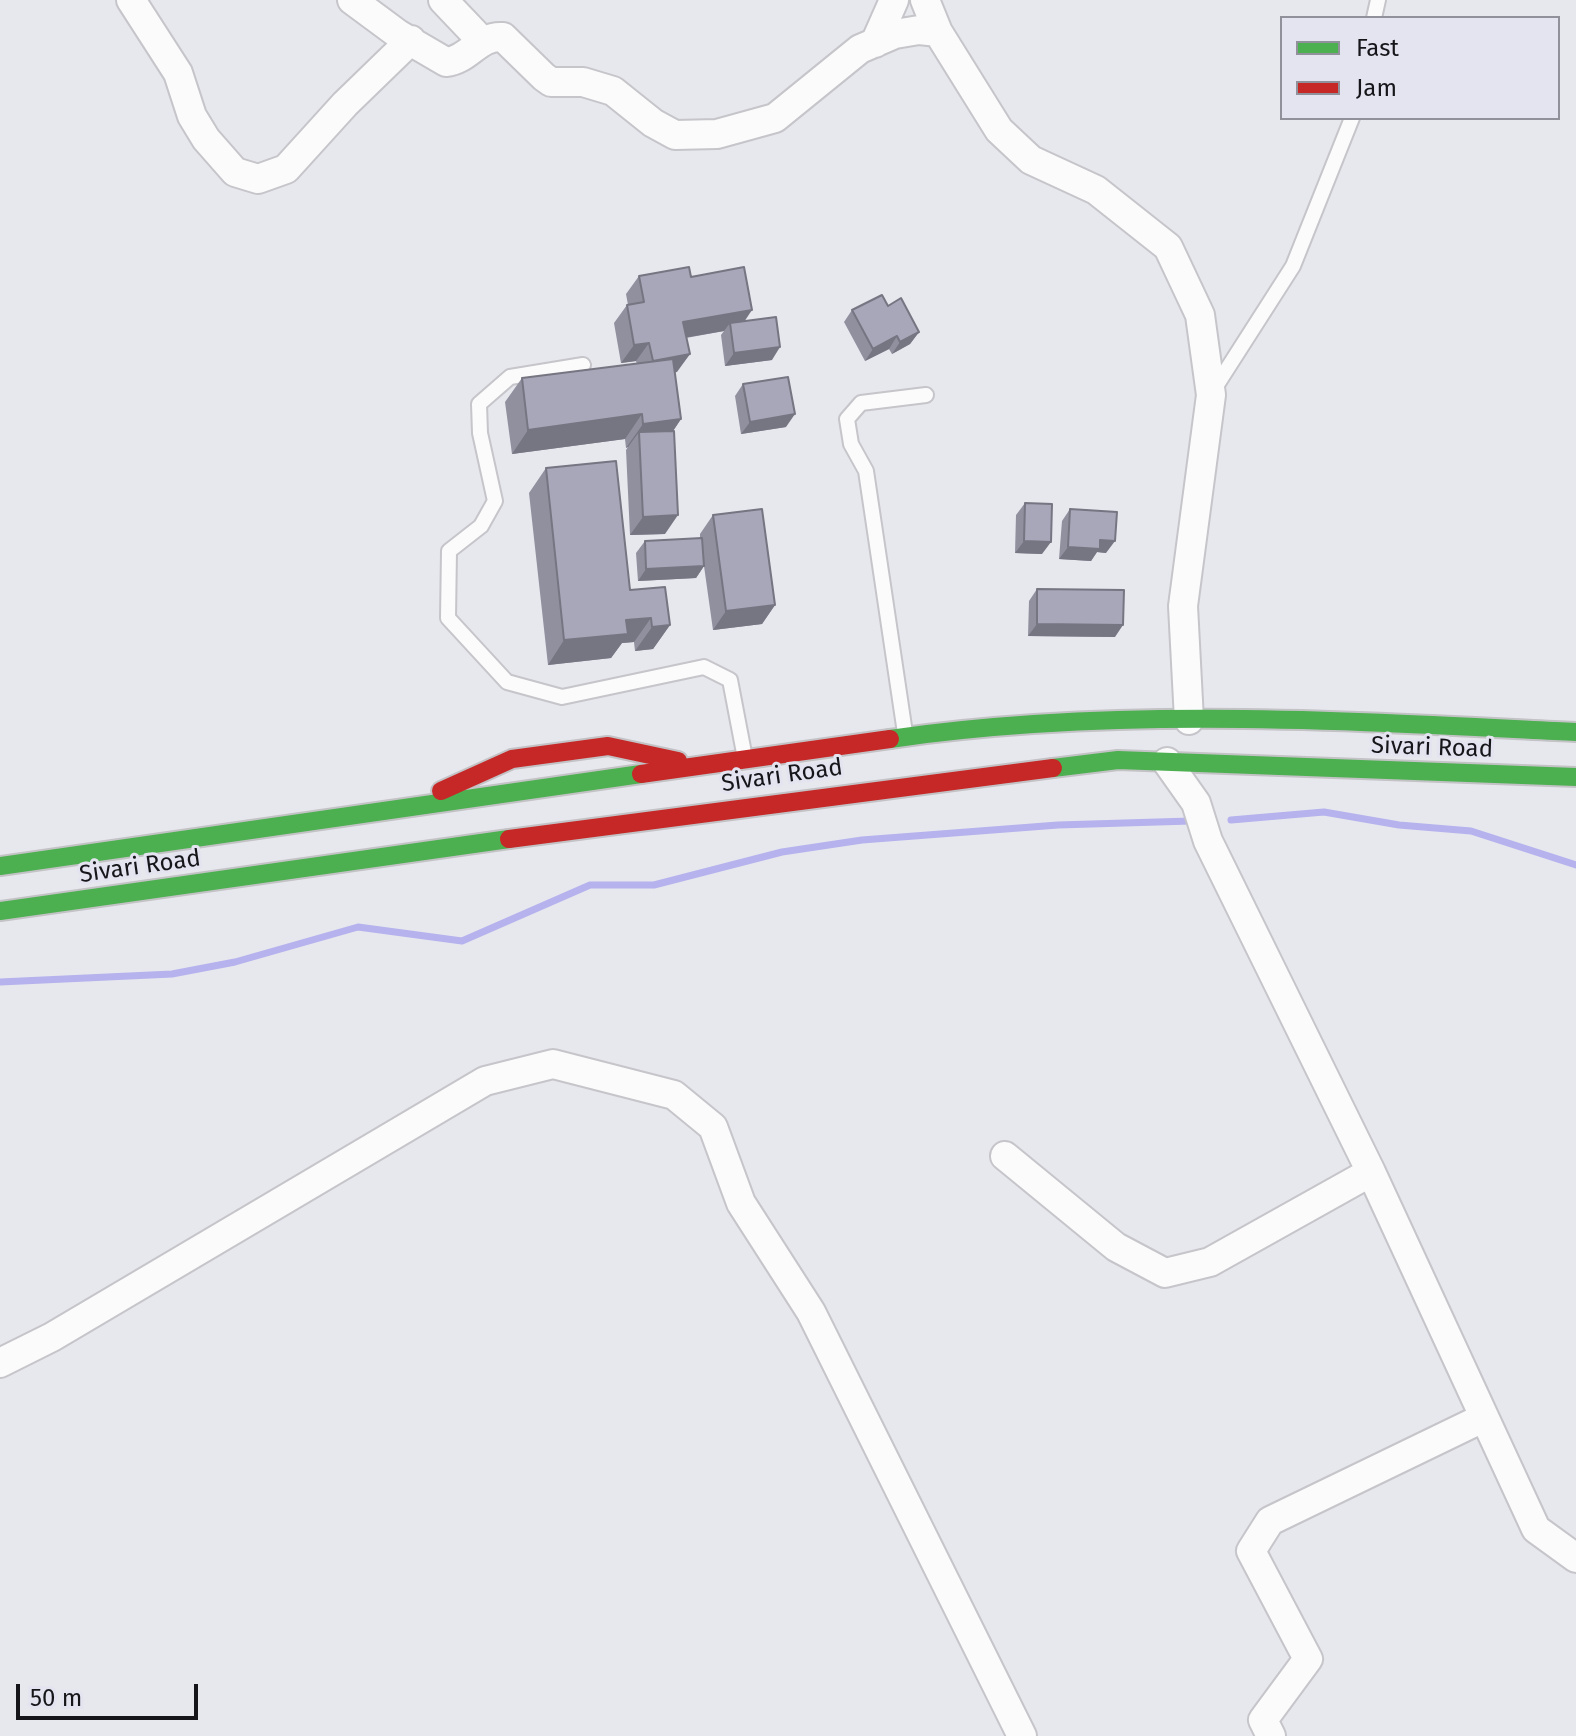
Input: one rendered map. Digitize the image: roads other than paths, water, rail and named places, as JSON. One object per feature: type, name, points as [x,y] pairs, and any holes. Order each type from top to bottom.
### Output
[{"type":"main road","name":"Sivari Road","points":[[0,866],[745,762],[973,727],[1257,717],[1576,732]]},
{"type":"main road","points":[[398,811],[512,759],[608,746],[708,767]]},
{"type":"main road","name":"Sivari Road","points":[[0,911],[973,775],[1118,760],[1576,777]]},
{"type":"street","points":[[131,0],[178,73],[192,116],[206,139],[235,172],[258,179],[286,169],[345,104],[411,40]]},
{"type":"street","points":[[352,0],[446,62],[460,57],[492,36],[508,39],[551,82],[583,82],[613,91],[653,123],[675,135],[717,134],[775,118],[860,49],[919,30],[938,32]]},
{"type":"street","points":[[443,0],[482,41]]},
{"type":"street","points":[[875,43],[894,0]]},
{"type":"street","points":[[925,0],[938,32],[999,130],[1031,160],[1096,190],[1168,247],[1200,315],[1211,395],[1183,606],[1189,720]]},
{"type":"street","points":[[1167,762],[1196,803],[1208,841],[1371,1172],[1536,1529],[1576,1558]]},
{"type":"street","points":[[1196,803],[1207,785],[1233,764]]},
{"type":"street","points":[[0,1363],[52,1337],[485,1081],[553,1064],[674,1095],[713,1127],[741,1203],[811,1312],[1022,1736]]},
{"type":"street","points":[[1005,1156],[1116,1247],[1165,1273],[1210,1262],[1371,1172]]},
{"type":"street","points":[[1271,1736],[1263,1720],[1308,1659],[1251,1551],[1270,1521],[1483,1418]]},
{"type":"lane","points":[[1211,395],[1293,266],[1351,120]]},
{"type":"lane","points":[[583,365],[510,377],[479,404],[480,433],[495,501],[481,526],[449,551],[448,618],[507,682],[562,697],[704,667],[730,680],[745,762]]},
{"type":"lane","points":[[906,737],[866,471],[851,444],[847,419],[861,403],[926,395]]},
{"type":"waterway","points":[[1231,820],[1324,812],[1399,825],[1471,831],[1576,865]]},
{"type":"waterway","points":[[0,982],[172,974],[235,962],[358,927],[462,941],[590,885],[654,885],[782,852],[862,840],[1058,825],[1191,821]]}]
